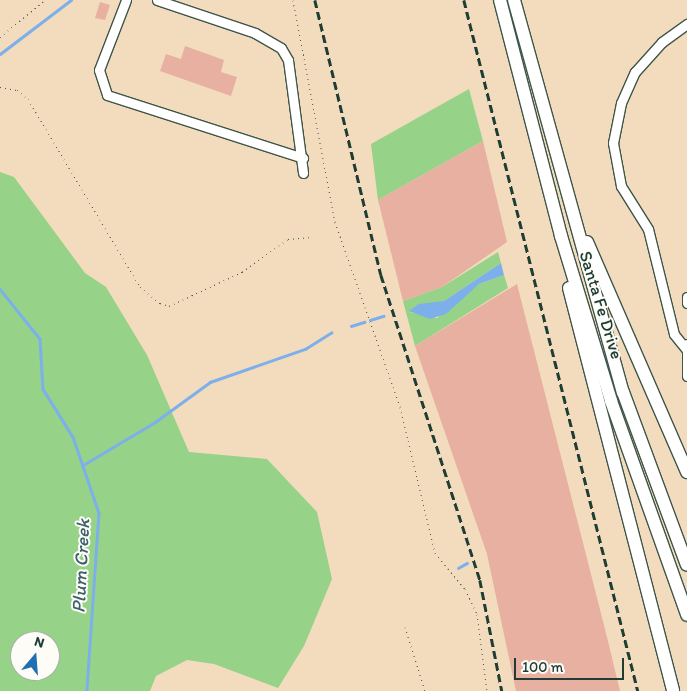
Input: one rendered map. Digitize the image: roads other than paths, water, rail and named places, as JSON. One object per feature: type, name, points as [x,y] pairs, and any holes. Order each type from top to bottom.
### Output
[{"type":"highway","name":"Santa Fe Drive","points":[[500,0],[552,200],[611,401],[687,615]]},
{"type":"highway","name":"Santa Fe Drive","points":[[514,0],[542,113],[623,392],[687,565]]},
{"type":"highway","points":[[542,113],[589,249],[687,472]]},
{"type":"highway","points":[[552,200],[587,367],[673,691]]},
{"type":"street","points":[[126,0],[99,70],[107,95],[302,158]]},
{"type":"street","points":[[157,0],[255,33],[281,48],[288,60],[303,173]]},
{"type":"street","points":[[687,24],[662,42],[635,72],[621,103],[613,143],[621,186],[648,229],[674,334],[686,345],[687,376]]},
{"type":"street","points":[[687,297],[687,304]]},
{"type":"water","points":[[501,263],[504,275],[479,284],[446,314],[430,319],[409,311],[419,304],[444,301]]},
{"type":"waterway","points":[[0,54],[71,0]]},
{"type":"waterway","name":"Plum Creek","points":[[0,289],[40,339],[43,389],[73,437],[99,513],[87,691]]},
{"type":"waterway","points":[[370,320],[383,316]]},
{"type":"waterway","points":[[351,326],[364,322]]},
{"type":"waterway","points":[[83,465],[155,422],[210,382],[305,349],[331,333]]},
{"type":"waterway","points":[[458,568],[467,563]]},
{"type":"railway","points":[[315,0],[381,275],[480,580],[502,691]]},
{"type":"railway","points":[[464,0],[638,691]]}]
